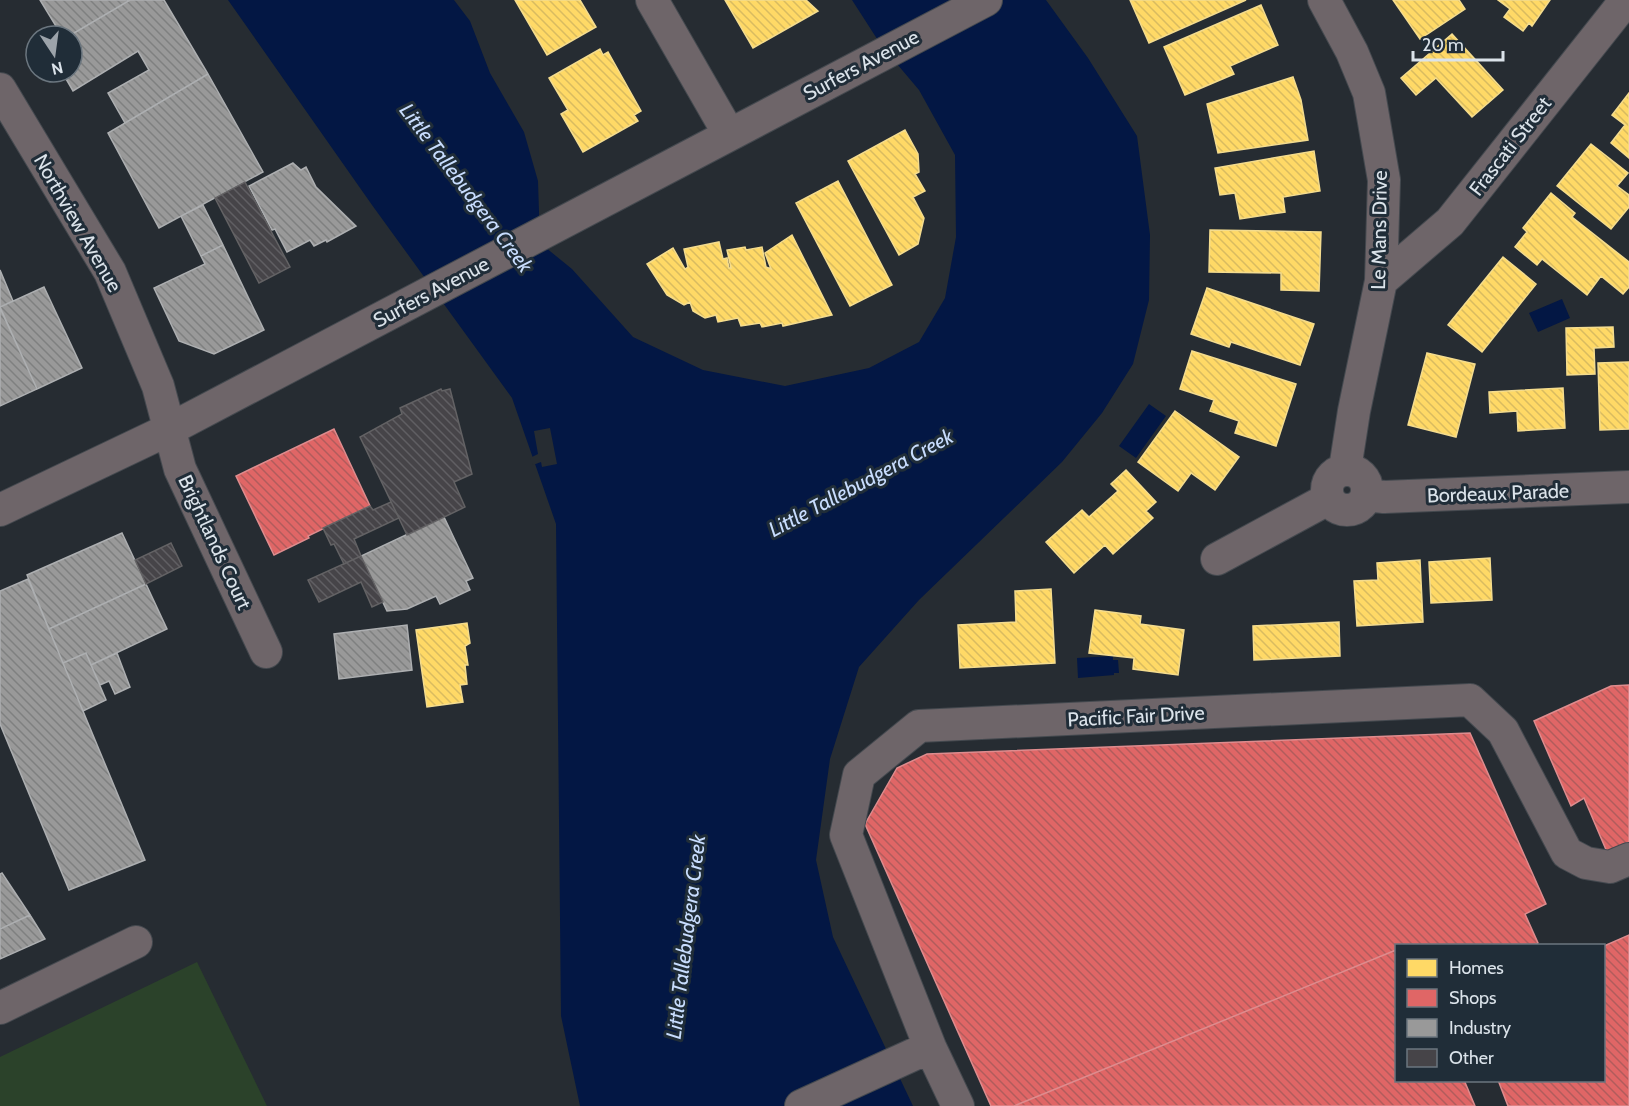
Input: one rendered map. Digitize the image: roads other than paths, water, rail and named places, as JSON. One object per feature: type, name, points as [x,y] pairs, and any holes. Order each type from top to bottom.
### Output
[{"type":"street","points":[[652,0],[729,134]]},
{"type":"street","name":"Surfers Avenue","points":[[0,510],[170,429],[986,0]]},
{"type":"street","name":"Le Mans Drive","points":[[1324,0],[1352,52],[1370,93],[1384,180],[1382,280],[1354,411],[1345,469]]},
{"type":"street","name":"Frascati Street","points":[[1382,280],[1450,222],[1626,0]]},
{"type":"street","name":"Northview Avenue","points":[[0,89],[110,272],[158,386],[170,429]]},
{"type":"street","name":"Brightlands Court","points":[[170,429],[180,469],[266,652]]},
{"type":"street","points":[[1345,469],[1363,476],[1367,485],[1367,495],[1363,504],[1354,510],[1335,507],[1328,499],[1326,489],[1329,480],[1336,473],[1345,469]]},
{"type":"street","name":"Bordeaux Parade","points":[[1367,495],[1384,497],[1629,487]]},
{"type":"street","points":[[1217,559],[1328,499]]},
{"type":"street","name":"Pacific Fair Drive","points":[[958,1106],[930,1047],[846,834],[859,775],[919,726],[1470,700],[1503,731],[1567,853],[1586,863],[1610,867],[1629,859]]},
{"type":"street","points":[[0,1008],[136,942]]},
{"type":"street","points":[[801,1106],[930,1047]]},
{"type":"water","name":"Little Tallebudgera Creek","points":[[228,0],[454,0],[470,21],[490,73],[524,132],[538,181],[540,243],[572,269],[633,337],[703,370],[785,386],[869,368],[919,342],[945,298],[956,237],[955,155],[919,90],[881,45],[852,0],[1046,0],[1088,58],[1137,136],[1150,235],[1149,300],[1133,364],[1102,413],[1062,462],[919,600],[859,667],[830,759],[816,860],[833,937],[913,1106],[580,1106],[561,1016],[556,524],[512,398],[372,205]]},
{"type":"water","points":[[1562,299],[1570,318],[1538,332],[1529,313]]},
{"type":"water","points":[[1149,404],[1166,416],[1136,458],[1119,446]]},
{"type":"water","points":[[1113,656],[1113,660],[1118,660],[1119,673],[1078,678],[1077,658]]}]
